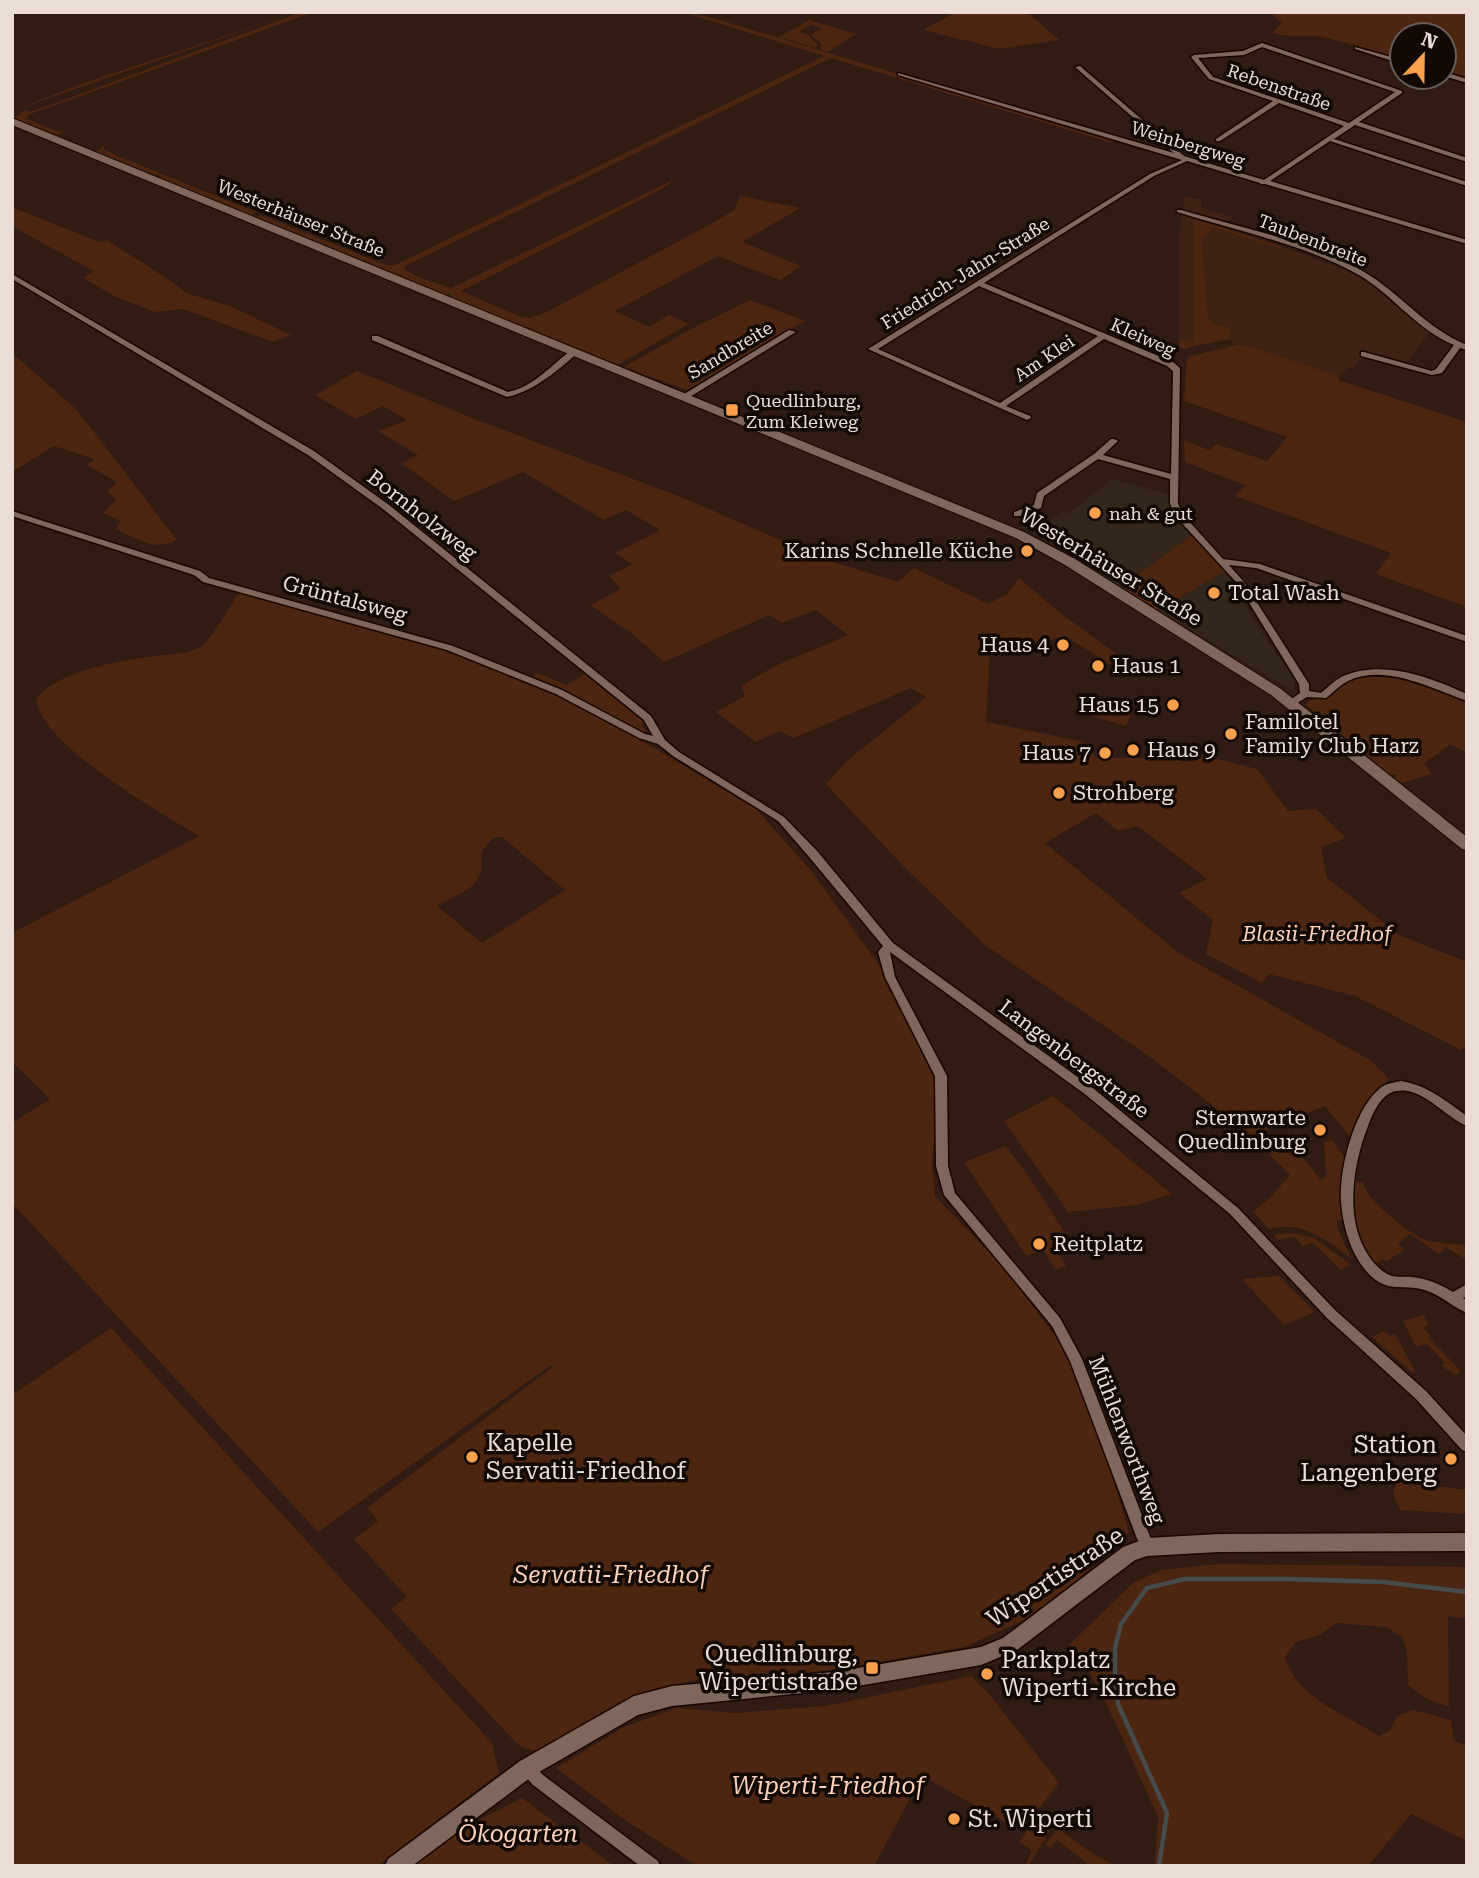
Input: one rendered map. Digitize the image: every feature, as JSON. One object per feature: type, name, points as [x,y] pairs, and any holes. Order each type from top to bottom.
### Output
[{"type":"main road","name":"Westerhäuser Straße","points":[[12,121],[1020,535],[1070,562],[1291,703],[1467,845]]},
{"type":"street","name":"Rebenstraße","points":[[1353,125],[1400,92],[1262,45],[1244,53],[1194,57],[1211,78],[1278,101],[1353,125],[1467,160]]},
{"type":"street","points":[[1357,48],[1388,58]]},
{"type":"street","points":[[1078,67],[1185,160]]},
{"type":"street","name":"Weinbergweg","points":[[900,74],[1467,242]]},
{"type":"street","points":[[1218,140],[1278,101]]},
{"type":"street","points":[[1264,183],[1353,125]]},
{"type":"street","points":[[1329,139],[1467,184]]},
{"type":"street","name":"Friedrich-Jahn-Straße","points":[[1027,418],[872,349],[1152,175],[1185,160]]},
{"type":"street","name":"Taubenbreite","points":[[1179,211],[1351,268],[1389,292],[1437,335],[1462,347],[1435,373],[1364,354]]},
{"type":"street","name":"Bornholzweg","points":[[12,276],[262,422],[386,507],[648,718],[661,742],[707,775],[752,799],[781,819]]},
{"type":"street","name":"Kleiweg","points":[[978,284],[1170,364],[1177,370],[1173,497],[1177,512],[1183,520],[1222,561]]},
{"type":"street","name":"Sandbreite","points":[[685,396],[792,332]]},
{"type":"street","name":"Am Klei","points":[[1001,406],[1104,336]]},
{"type":"street","points":[[375,338],[507,395],[517,393],[544,376],[576,351]]},
{"type":"street","points":[[1017,514],[1038,506],[1040,495],[1114,441]]},
{"type":"street","points":[[1097,456],[1174,477]]},
{"type":"street","name":"Grüntalsweg","points":[[12,513],[197,573],[224,585],[450,648],[525,676],[642,736],[661,742]]},
{"type":"street","points":[[1222,561],[1240,582],[1304,684],[1305,694]]},
{"type":"street","points":[[1222,561],[1257,566],[1467,639]]},
{"type":"street","points":[[1291,703],[1305,694],[1322,696],[1335,684],[1349,677],[1379,673],[1419,680],[1467,698]]},
{"type":"street","name":"Langenbergstraße","points":[[781,819],[824,866],[889,946],[1090,1091],[1234,1211],[1331,1314],[1422,1395],[1467,1446]]},
{"type":"street","name":"Mühlenworthweg","points":[[889,946],[883,952],[890,977],[941,1076],[944,1094],[942,1176],[950,1195],[1056,1322],[1076,1359],[1147,1547]]},
{"type":"street","points":[[1467,1122],[1416,1089],[1392,1087],[1381,1094],[1373,1104],[1351,1162],[1347,1194],[1351,1226],[1368,1265],[1387,1281],[1397,1284],[1415,1282],[1454,1298],[1467,1308]]},
{"type":"street","points":[[1454,1298],[1467,1289]]},
{"type":"street","name":"Wipertistraße","points":[[395,1866],[527,1768],[634,1706],[673,1696],[834,1681],[981,1656],[1010,1644],[1129,1553],[1147,1547],[1219,1543],[1467,1542]]},
{"type":"street","points":[[527,1768],[538,1780],[653,1866]]},
{"type":"shaded area","points":[[1185,197],[1201,199],[1201,208],[1233,217],[1222,227],[1194,219],[1194,342],[1179,341],[1179,235]]},
{"type":"shaded area","points":[[1214,228],[1280,249],[1283,247],[1348,271],[1377,289],[1430,332],[1406,363],[1366,352],[1353,369],[1348,367],[1340,377],[1252,347],[1236,345],[1229,339],[1231,327],[1216,325],[1208,318],[1200,239]]},
{"type":"shaded area","points":[[1113,479],[1167,494],[1178,521],[1192,535],[1121,587],[1069,552],[1033,534],[1062,512],[1067,514]]},
{"type":"shaded area","points":[[1225,571],[1295,681],[1293,691],[1158,610]]},
{"type":"green space","points":[[297,12],[12,111],[84,83]]},
{"type":"green space","points":[[302,12],[314,12],[28,115],[27,119],[56,131],[65,131],[55,136],[14,118],[25,110],[29,112],[45,107]]},
{"type":"green space","points":[[682,12],[713,18],[985,100],[984,102],[1015,109],[1014,112],[1024,112],[1116,140],[1112,143],[831,58],[407,265],[404,269],[418,277],[451,288],[677,178],[662,189],[461,291],[529,318],[545,313],[716,221],[734,210],[740,196],[800,208],[742,242],[801,266],[780,280],[718,256],[615,311],[649,327],[669,315],[689,324],[617,365],[451,297],[451,293],[446,295],[256,217],[261,215],[386,265],[395,265],[824,56]]},
{"type":"green space","points":[[956,12],[1027,12],[1059,40],[1000,49],[923,30]]},
{"type":"green space","points":[[1270,12],[1467,12],[1467,79],[1458,76],[1458,21],[1388,21],[1388,56],[1331,39],[1272,33],[1282,23]]},
{"type":"green space","points":[[809,20],[856,34],[828,52],[821,50],[821,44],[811,35],[822,28],[811,25],[799,32],[808,35],[818,45],[816,48],[779,37]]},
{"type":"green space","points":[[104,146],[104,150],[256,212],[250,215],[161,179],[160,175],[150,174],[96,152]]},
{"type":"green space","points":[[12,207],[100,242],[107,240],[186,293],[230,306],[291,335],[273,342],[183,309],[155,312],[116,297],[83,278],[93,271],[12,226]]},
{"type":"green space","points":[[1194,218],[1283,247],[1281,249],[1214,228],[1201,239],[1208,318],[1216,325],[1231,327],[1229,339],[1182,349],[1179,347],[1179,341],[1194,341]]},
{"type":"green space","points":[[750,300],[805,321],[687,390],[624,367],[695,327]]},
{"type":"green space","points":[[1236,345],[1252,347],[1340,377],[1338,380],[1467,422],[1467,607],[1376,574],[1391,553],[1235,496],[1245,485],[1185,462],[1184,440],[1209,450],[1216,444],[1267,461],[1287,437],[1184,401],[1187,357]]},
{"type":"green space","points":[[12,353],[77,410],[177,540],[161,545],[154,544],[116,529],[121,521],[103,513],[116,500],[107,491],[117,482],[87,465],[94,459],[54,446],[12,472]]},
{"type":"green space","name":"Blasii-Friedhof","points":[[357,371],[686,499],[827,560],[898,582],[914,568],[988,604],[1007,594],[1019,578],[1059,612],[1139,671],[1127,675],[1065,636],[990,646],[986,722],[1084,742],[1096,758],[1158,758],[1192,762],[1193,753],[1257,769],[1288,811],[1316,809],[1346,838],[1321,847],[1327,878],[1401,936],[1467,962],[1467,1045],[1461,1050],[1355,996],[1269,974],[1262,983],[1206,954],[1213,920],[1179,893],[1207,879],[1138,826],[1118,831],[1096,813],[1045,843],[1179,953],[1370,1060],[1389,1079],[1366,1102],[1351,1138],[1325,1106],[1252,1136],[1153,1059],[985,945],[906,869],[826,784],[847,761],[926,697],[911,688],[794,738],[779,731],[756,742],[716,712],[745,696],[741,686],[775,666],[848,635],[816,610],[782,623],[769,615],[664,662],[631,633],[590,605],[621,589],[609,576],[632,564],[615,553],[660,530],[626,510],[604,520],[523,472],[454,501],[401,463],[418,455],[378,431],[407,420],[383,406],[356,419],[315,395]]},
{"type":"green space","points":[[1192,535],[1225,571],[1158,610],[1121,587]]},
{"type":"green space","name":"Servatii-Friedhof","points":[[240,591],[414,639],[526,680],[636,737],[757,810],[813,873],[881,968],[931,1064],[939,1086],[932,1162],[935,1196],[1005,1269],[1065,1350],[1088,1396],[1129,1532],[1033,1616],[965,1647],[776,1679],[715,1676],[668,1686],[642,1694],[583,1724],[544,1749],[527,1749],[517,1744],[391,1609],[407,1597],[354,1539],[378,1521],[367,1508],[553,1367],[551,1365],[318,1532],[12,1203],[12,1123],[50,1099],[12,1062],[12,933],[199,836],[131,794],[80,756],[58,737],[43,718],[36,700],[58,681],[74,674],[126,660],[187,652],[198,648],[211,635]],"holes":[[[494,837],[502,837],[565,890],[482,943],[437,906],[465,891],[477,881],[482,864],[481,852]]]},
{"type":"green space","points":[[538,673],[566,685],[585,674],[643,721],[642,726],[646,731],[642,734],[575,695],[572,697],[532,676]]},
{"type":"green space","points":[[1365,676],[1417,683],[1467,701],[1467,752],[1450,745],[1424,763],[1432,774],[1401,783],[1394,777],[1397,776],[1395,774],[1391,775],[1305,704],[1311,700],[1329,697],[1339,685]]},
{"type":"green space","points":[[1086,704],[1134,709],[1126,726],[1081,713]]},
{"type":"green space","points":[[1053,1096],[1172,1194],[1136,1205],[1068,1212],[1004,1121]]},
{"type":"green space","points":[[1332,1140],[1346,1160],[1340,1192],[1346,1221],[1337,1220],[1337,1227],[1351,1258],[1303,1229],[1269,1229],[1253,1211],[1270,1198],[1290,1175],[1269,1154],[1292,1145],[1321,1180],[1326,1175],[1324,1142]]},
{"type":"green space","points":[[1006,1146],[1069,1239],[1054,1246],[1066,1266],[1056,1270],[1043,1250],[1026,1256],[964,1162]]},
{"type":"green space","points":[[1353,1182],[1363,1182],[1365,1189],[1379,1205],[1397,1222],[1422,1239],[1467,1246],[1467,1260],[1446,1247],[1439,1254],[1410,1234],[1398,1244],[1404,1250],[1387,1261],[1382,1259],[1376,1264],[1357,1225]]},
{"type":"green space","points":[[1292,1233],[1314,1238],[1350,1264],[1341,1270],[1313,1243],[1303,1246],[1295,1237],[1278,1240],[1274,1235]]},
{"type":"green space","points":[[1279,1276],[1315,1312],[1284,1325],[1242,1279]]},
{"type":"green space","points":[[1423,1315],[1429,1325],[1423,1327],[1430,1336],[1428,1337],[1461,1371],[1455,1375],[1442,1366],[1445,1363],[1427,1344],[1416,1347],[1403,1321]]},
{"type":"green space","points":[[111,1328],[492,1743],[499,1773],[377,1866],[12,1866],[12,1395]]},
{"type":"green space","points":[[1384,1331],[1390,1336],[1395,1334],[1414,1369],[1413,1373],[1372,1337]]},
{"type":"green space","points":[[1396,1481],[1467,1490],[1467,1514],[1400,1510],[1393,1495]]},
{"type":"green space","points":[[1219,1564],[1467,1567],[1467,1619],[1448,1616],[1449,1707],[1427,1699],[1408,1685],[1407,1652],[1403,1638],[1387,1627],[1336,1623],[1318,1636],[1296,1642],[1285,1657],[1291,1672],[1311,1695],[1379,1736],[1390,1730],[1397,1716],[1413,1710],[1451,1720],[1454,1741],[1467,1746],[1467,1841],[1411,1814],[1368,1866],[1155,1866],[1158,1817],[1109,1709],[1081,1656],[1069,1645],[1134,1582],[1162,1570]]},
{"type":"green space","name":"Wiperti-Friedhof","points":[[971,1676],[990,1695],[1059,1783],[1021,1831],[922,1776],[874,1866],[697,1866],[622,1818],[556,1768],[622,1728],[676,1708],[736,1713],[825,1706]]},
{"type":"green space","name":"Ökogarten","points":[[522,1798],[614,1866],[408,1866],[438,1841]]},
{"type":"green space","points":[[1035,1820],[1050,1831],[1028,1866],[1025,1866],[1032,1850],[1019,1842]]},
{"type":"green space","points":[[1058,1828],[1092,1853],[1116,1866],[1090,1866],[1057,1840],[1050,1848],[1046,1844]]},
{"type":"waterway","points":[[1159,1866],[1167,1813],[1118,1704],[1115,1671],[1115,1648],[1121,1624],[1147,1588],[1185,1579],[1288,1579],[1383,1582],[1467,1592]]},
{"type":"place","name":"Quedlinburg, Zum Kleiweg","points":[[732,410]]},
{"type":"place","name":"nah & gut","points":[[1095,513]]},
{"type":"place","name":"Karins Schnelle Küche","points":[[1027,551]]},
{"type":"place","name":"Total Wash","points":[[1214,593]]},
{"type":"place","name":"Haus 4","points":[[1063,645]]},
{"type":"place","name":"Haus 1","points":[[1098,666]]},
{"type":"place","name":"Haus 15","points":[[1173,705]]},
{"type":"place","name":"Familotel Family Club Harz","points":[[1231,734]]},
{"type":"place","name":"Haus 9","points":[[1133,750]]},
{"type":"place","name":"Haus 7","points":[[1105,753]]},
{"type":"place","name":"Strohberg","points":[[1059,793]]},
{"type":"place","name":"Sternwarte Quedlinburg","points":[[1320,1130]]},
{"type":"place","name":"Reitplatz","points":[[1039,1244]]},
{"type":"place","name":"Kapelle Servatii-Friedhof","points":[[472,1457]]},
{"type":"place","name":"Station Langenberg","points":[[1451,1459]]},
{"type":"place","name":"Quedlinburg, Wipertistraße","points":[[872,1668]]},
{"type":"place","name":"Parkplatz Wiperti-Kirche","points":[[987,1674]]},
{"type":"place","name":"St. Wiperti","points":[[954,1819]]}]
